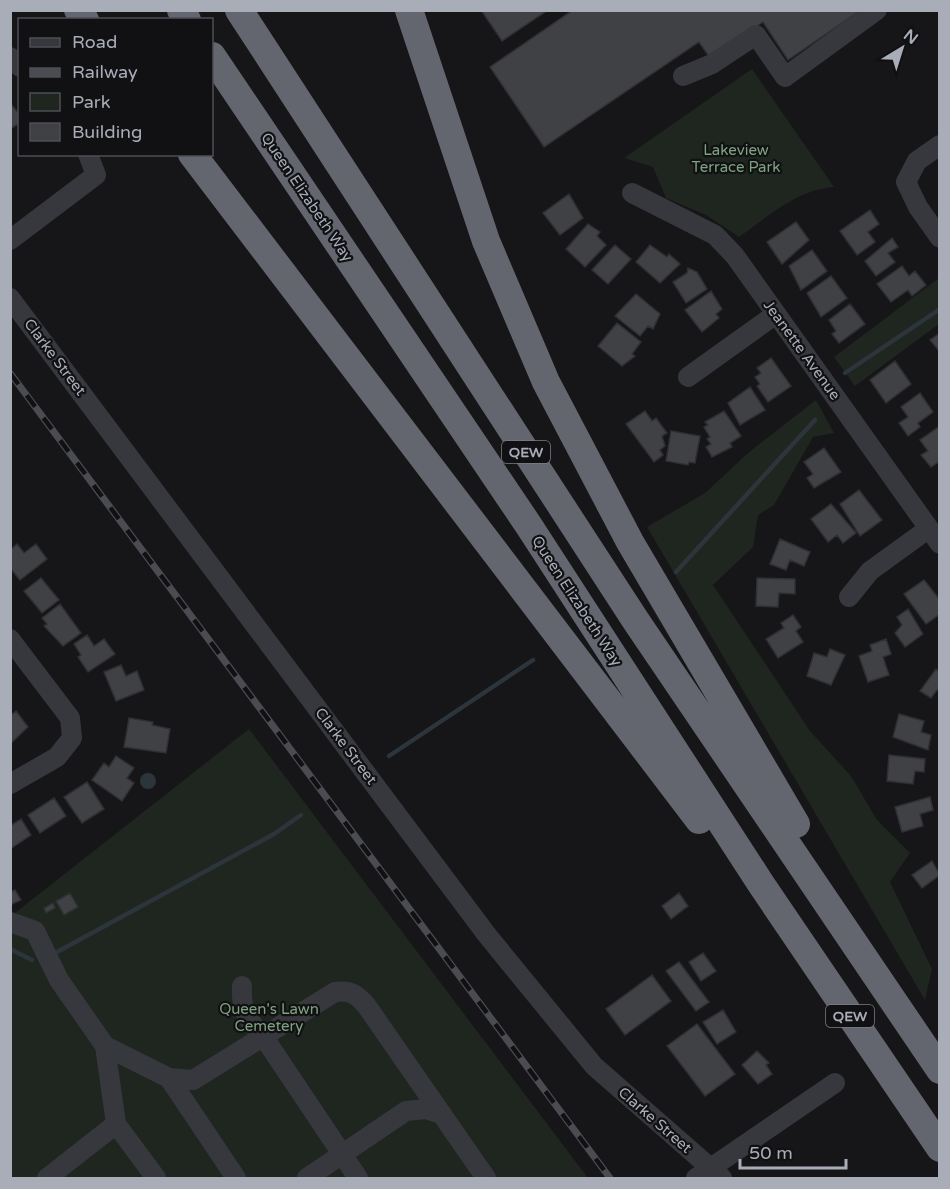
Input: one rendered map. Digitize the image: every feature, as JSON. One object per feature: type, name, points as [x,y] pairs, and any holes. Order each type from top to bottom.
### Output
[{"type":"highway","name":"QEW","points":[[239,10],[636,621],[820,890],[939,1070]]},
{"type":"highway","points":[[409,10],[486,241],[546,382],[630,542],[804,837],[820,890]]},
{"type":"highway","name":"Queen Elizabeth Way","points":[[213,57],[529,526],[761,884],[939,1148]]},
{"type":"highway","points":[[194,156],[699,821],[761,884]]},
{"type":"street","points":[[683,76],[712,64],[756,35],[785,76],[877,10]]},
{"type":"street","points":[[939,145],[917,161],[906,182],[918,207],[939,237]]},
{"type":"street","points":[[10,240],[96,175],[89,156]]},
{"type":"street","name":"Jeanette Avenue","points":[[632,193],[715,235],[735,256],[934,536]]},
{"type":"street","name":"Clarke Street","points":[[10,298],[488,935],[594,1066],[710,1175]]},
{"type":"street","points":[[688,377],[776,314]]},
{"type":"street","points":[[849,597],[870,571],[934,536]]},
{"type":"street","points":[[10,639],[70,718],[72,738],[57,757],[10,784]]},
{"type":"street","points":[[10,922],[35,931],[59,980],[105,1046],[116,1124],[156,1179]]},
{"type":"street","points":[[242,986],[241,1000],[245,1017],[263,1036],[358,1179]]},
{"type":"street","points":[[105,1046],[169,1078],[193,1080],[335,992],[345,990],[356,994],[366,1005],[486,1179]]},
{"type":"street","points":[[169,1078],[236,1179]]},
{"type":"street","points":[[308,1179],[406,1111],[416,1091],[416,1078]]},
{"type":"street","points":[[186,1104],[193,1080]]},
{"type":"street","points":[[710,1175],[835,1083]]},
{"type":"street","points":[[406,1111],[426,1109],[441,1114]]},
{"type":"street","points":[[54,1177],[116,1124]]},
{"type":"green space","name":"Lakeview Terrace Park","points":[[752,69],[834,187],[807,193],[795,199],[739,237],[706,215],[666,198],[653,167],[624,158]]},
{"type":"green space","points":[[939,278],[939,324],[855,386],[834,357]]},
{"type":"green space","points":[[816,400],[834,433],[813,437],[774,505],[758,515],[753,547],[713,585],[810,731],[851,776],[877,820],[910,853],[890,882],[932,969],[925,1000],[647,527],[705,493],[748,453]]},
{"type":"green space","name":"Queen's Lawn Cemetery","points":[[249,729],[588,1178],[11,1178],[11,916]]},
{"type":"shaded area","points":[[148,773],[156,781],[148,789],[140,781]]},
{"type":"building","points":[[481,10],[548,10],[502,41]]},
{"type":"building","points":[[573,10],[861,10],[788,60],[763,22],[710,58],[699,42],[544,147],[490,67]]},
{"type":"building","points":[[10,103],[18,113],[18,124],[10,129]]},
{"type":"building","points":[[569,194],[583,218],[560,235],[543,213]]},
{"type":"building","points":[[870,210],[879,224],[868,232],[875,242],[857,255],[840,231]]},
{"type":"building","points":[[796,222],[809,240],[782,264],[767,242]]},
{"type":"building","points":[[588,224],[600,232],[597,236],[606,245],[585,267],[566,249]]},
{"type":"building","points":[[892,238],[898,247],[888,253],[895,262],[876,276],[865,261]]},
{"type":"building","points":[[615,245],[631,259],[608,284],[592,270]]},
{"type":"building","points":[[650,245],[667,257],[669,254],[680,264],[660,283],[636,262]]},
{"type":"building","points":[[812,250],[827,271],[801,290],[789,266]]},
{"type":"building","points":[[902,266],[909,276],[915,271],[926,285],[912,296],[908,290],[891,302],[877,284]]},
{"type":"building","points":[[688,268],[697,272],[707,289],[686,303],[673,282],[687,273]]},
{"type":"building","points":[[831,276],[847,298],[821,317],[807,293]]},
{"type":"building","points":[[711,291],[722,309],[716,314],[719,318],[702,332],[685,310]]},
{"type":"building","points":[[636,294],[660,314],[653,329],[648,326],[640,336],[615,316]]},
{"type":"building","points":[[850,304],[865,324],[839,343],[832,334],[836,331],[829,320]]},
{"type":"building","points":[[617,323],[641,342],[632,354],[635,356],[622,366],[598,346]]},
{"type":"building","points":[[940,333],[940,352],[930,340]]},
{"type":"building","points":[[771,358],[791,386],[768,402],[757,386],[760,384],[755,377],[761,373],[757,368]]},
{"type":"building","points":[[895,361],[911,384],[886,403],[870,380]]},
{"type":"building","points":[[750,387],[765,410],[740,425],[728,403]]},
{"type":"building","points":[[920,393],[933,412],[918,423],[920,427],[908,436],[899,423],[908,417],[901,407]]},
{"type":"building","points":[[645,411],[652,421],[656,418],[667,433],[662,436],[665,446],[660,450],[663,455],[654,462],[626,424]]},
{"type":"building","points":[[724,411],[741,436],[730,443],[732,447],[712,457],[706,447],[711,444],[707,439],[710,437],[704,427],[708,425],[705,422]]},
{"type":"building","points":[[940,426],[940,461],[931,467],[921,455],[928,451],[920,440]]},
{"type":"building","points":[[671,431],[700,436],[695,463],[689,462],[688,465],[666,461]]},
{"type":"building","points":[[824,448],[841,472],[814,488],[807,478],[813,474],[804,462]]},
{"type":"building","points":[[859,490],[882,520],[860,536],[840,504]]},
{"type":"building","points":[[831,504],[856,533],[843,543],[837,535],[828,542],[811,519]]},
{"type":"building","points":[[780,539],[810,552],[804,566],[790,560],[786,570],[770,564]]},
{"type":"building","points":[[17,544],[24,553],[36,544],[47,559],[20,580],[10,568],[10,550]]},
{"type":"building","points":[[41,578],[59,600],[42,613],[24,591]]},
{"type":"building","points":[[757,578],[795,579],[795,594],[779,593],[778,607],[756,606]]},
{"type":"building","points":[[924,580],[940,600],[940,614],[926,624],[904,594]]},
{"type":"building","points":[[60,604],[81,633],[63,646],[44,626],[47,624],[42,618]]},
{"type":"building","points":[[908,609],[923,634],[905,647],[895,633],[902,625],[897,617]]},
{"type":"building","points":[[793,615],[801,627],[796,631],[803,642],[778,658],[766,639],[784,628],[781,623]]},
{"type":"building","points":[[87,635],[94,646],[104,639],[115,654],[88,672],[78,657],[81,655],[74,644]]},
{"type":"building","points":[[886,639],[891,654],[883,657],[889,675],[868,682],[859,656],[872,651],[870,645]]},
{"type":"building","points":[[830,649],[845,655],[831,685],[807,676],[814,653],[827,657]]},
{"type":"building","points":[[121,665],[126,676],[137,671],[144,690],[116,701],[104,672]]},
{"type":"building","points":[[936,669],[940,672],[940,692],[937,690],[931,698],[920,691]]},
{"type":"building","points":[[16,711],[28,727],[11,743],[10,716]]},
{"type":"building","points":[[899,714],[924,721],[921,732],[931,735],[928,750],[893,737]]},
{"type":"building","points":[[129,718],[153,722],[152,725],[170,729],[166,753],[124,747]]},
{"type":"building","points":[[889,755],[925,759],[924,772],[915,771],[913,784],[887,781]]},
{"type":"building","points":[[116,756],[134,768],[127,778],[134,783],[122,801],[92,780],[104,763],[109,767]]},
{"type":"building","points":[[87,782],[104,809],[82,823],[64,797]]},
{"type":"building","points":[[930,797],[933,810],[920,814],[923,826],[902,832],[895,807]]},
{"type":"building","points":[[54,798],[66,816],[40,833],[28,815]]},
{"type":"building","points":[[21,819],[31,835],[10,849],[10,826]]},
{"type":"building","points":[[932,861],[940,875],[922,888],[912,875]]},
{"type":"building","points":[[15,890],[21,900],[10,905],[10,892]]},
{"type":"building","points":[[70,893],[78,907],[64,915],[56,901]]},
{"type":"building","points":[[679,893],[688,906],[671,919],[662,906]]},
{"type":"building","points":[[53,903],[55,908],[46,913],[44,908]]},
{"type":"building","points":[[703,953],[716,971],[701,981],[689,962]]},
{"type":"building","points":[[679,962],[709,1002],[696,1011],[666,971]]},
{"type":"building","points":[[652,975],[671,1001],[625,1035],[606,1009]]},
{"type":"building","points":[[723,1010],[736,1032],[717,1044],[703,1022]]},
{"type":"building","points":[[697,1024],[735,1074],[705,1096],[667,1046]]},
{"type":"building","points":[[757,1051],[769,1063],[766,1065],[772,1074],[758,1084],[742,1065]]},
{"type":"waterway","points":[[845,373],[940,309]]},
{"type":"waterway","points":[[676,572],[815,420]]},
{"type":"waterway","points":[[389,756],[533,660]]},
{"type":"waterway","points":[[57,952],[274,834],[301,815]]},
{"type":"waterway","points":[[10,949],[32,960]]},
{"type":"railway","points":[[10,373],[610,1178]]}]
